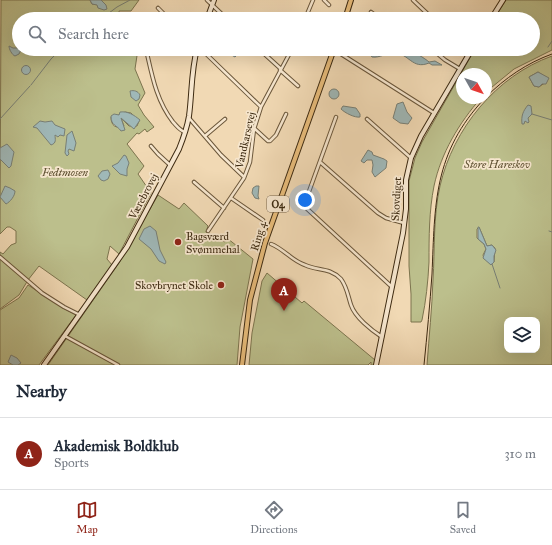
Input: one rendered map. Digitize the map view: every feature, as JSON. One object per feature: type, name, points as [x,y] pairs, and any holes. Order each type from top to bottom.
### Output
[{"type":"main road","points":[[347,12],[351,0]]},
{"type":"main road","name":"Ring 4","points":[[242,365],[250,300],[264,243],[331,56]]},
{"type":"street","points":[[207,0],[213,2],[221,12]]},
{"type":"street","points":[[308,12],[313,0]]},
{"type":"street","points":[[324,0],[329,5]]},
{"type":"street","points":[[413,0],[426,12]]},
{"type":"street","points":[[495,12],[503,0]]},
{"type":"street","points":[[209,12],[213,2]]},
{"type":"street","points":[[158,8],[162,12]]},
{"type":"street","points":[[148,56],[157,93],[162,105],[178,128],[185,132]]},
{"type":"street","name":"Værebrovej","points":[[44,365],[127,247],[179,149],[189,118],[192,73],[196,56]]},
{"type":"street","points":[[208,56],[261,107]]},
{"type":"street","points":[[266,56],[298,86]]},
{"type":"street","name":"Vandkarsevej","points":[[208,231],[244,178],[250,162],[254,129],[261,107],[288,56]]},
{"type":"street","points":[[344,56],[434,113]]},
{"type":"street","points":[[440,56],[458,68]]},
{"type":"street","name":"Skovdiget","points":[[461,68],[468,56]]},
{"type":"street","name":"Skovdiget","points":[[376,365],[405,223],[406,180],[411,158],[421,136],[456,76]]},
{"type":"street","points":[[254,129],[270,141],[276,135],[286,114]]},
{"type":"street","points":[[306,197],[336,117]]},
{"type":"street","points":[[189,118],[220,155],[244,178]]},
{"type":"street","points":[[205,136],[225,119]]},
{"type":"street","points":[[367,120],[411,158]]},
{"type":"street","points":[[150,146],[170,165]]},
{"type":"street","points":[[320,162],[378,213],[386,218],[405,223]]},
{"type":"street","points":[[194,182],[224,208]]},
{"type":"street","points":[[231,198],[263,220]]},
{"type":"street","points":[[304,206],[392,288]]},
{"type":"street","points":[[271,244],[279,247],[303,265],[323,269],[336,275],[345,285],[353,310],[363,321],[382,337]]},
{"type":"street","points":[[0,257],[42,293],[64,308],[80,315]]},
{"type":"street","points":[[65,336],[118,365]]},
{"type":"green space","name":"Fedtmosen","points":[[1,0],[90,0],[92,4],[106,5],[101,0],[139,0],[131,11],[12,12],[12,56],[137,56],[135,69],[145,93],[138,105],[154,127],[147,132],[145,129],[139,134],[137,133],[127,144],[144,166],[138,174],[151,193],[119,254],[110,246],[107,259],[112,265],[87,300],[39,266],[19,295],[0,309],[0,252],[3,254],[11,245],[16,243],[16,231],[10,227],[7,227],[0,234]],"holes":[[[125,112],[131,113],[139,121],[137,126],[129,126],[121,118],[124,126],[116,127],[113,125],[111,117]]]},
{"type":"green space","name":"Store Hareskov","points":[[506,0],[552,0],[552,50],[540,56],[540,12],[498,12]]},
{"type":"green space","name":"Store Hareskov","points":[[471,56],[540,56],[514,69],[492,87],[492,68],[464,68]]},
{"type":"green space","name":"Store Hareskov","points":[[552,56],[552,365],[427,365],[434,268],[436,209],[446,165],[455,144],[466,125],[483,104],[492,104],[492,94],[513,77],[532,65]],"holes":[[[538,72],[547,78],[546,82],[539,87],[534,86],[529,77]],[[479,227],[487,246],[492,245],[495,248],[494,262],[489,263],[484,259],[483,255],[486,249],[484,244],[477,238],[477,229]]]},
{"type":"green space","name":"Store Hareskov","points":[[456,82],[456,104],[476,104],[458,128],[446,150],[437,174],[431,205],[427,291],[421,322],[411,322],[409,266],[409,181],[415,158],[422,142]]},
{"type":"green space","points":[[158,195],[179,209],[184,203],[208,226],[206,232],[225,242],[227,238],[253,259],[240,327],[237,365],[48,365],[119,263]]},
{"type":"green space","points":[[267,273],[302,303],[304,301],[375,360],[374,365],[371,365],[371,362],[368,365],[249,365],[252,333],[262,281]]},
{"type":"green space","points":[[28,285],[76,315],[39,365],[0,365],[0,310],[19,298]]},
{"type":"water","points":[[90,0],[101,0],[106,5],[107,9],[104,10],[98,8],[97,5],[92,4]]},
{"type":"water","points":[[9,46],[12,48],[12,53],[11,52]]},
{"type":"water","points":[[403,56],[420,56],[429,62],[435,61],[442,65],[432,65],[429,63],[423,65],[414,63]]},
{"type":"water","points":[[26,65],[31,70],[26,75],[21,70]]},
{"type":"water","points":[[538,72],[549,78],[546,84],[542,84],[539,87],[534,86],[529,77]]},
{"type":"water","points":[[332,89],[336,89],[338,90],[338,98],[332,99],[329,96],[329,92]]},
{"type":"water","points":[[130,91],[138,93],[140,95],[139,99],[136,101],[131,97]]},
{"type":"water","points":[[403,102],[407,112],[412,118],[408,124],[400,123],[393,118],[397,104]]},
{"type":"water","points":[[528,105],[531,106],[532,114],[528,118],[528,123],[525,121],[524,124],[522,124],[523,114]]},
{"type":"water","points":[[343,106],[356,108],[360,114],[360,117],[353,116],[345,112],[341,109]]},
{"type":"water","points":[[120,112],[131,114],[140,120],[134,129],[121,118],[125,130],[121,131],[113,124],[111,116],[114,114],[119,115]]},
{"type":"water","points":[[40,121],[52,121],[55,125],[65,129],[64,136],[60,135],[58,137],[55,135],[55,142],[51,145],[37,128],[33,127]]},
{"type":"water","points":[[72,131],[76,143],[74,151],[69,149],[69,154],[67,156],[65,153],[67,135]]},
{"type":"water","points":[[7,144],[14,152],[11,166],[9,168],[0,159],[0,148]]},
{"type":"water","points":[[368,150],[372,152],[373,155],[387,161],[386,168],[375,177],[372,172],[372,160],[367,160],[364,163],[361,161]]},
{"type":"water","points":[[124,155],[129,163],[127,176],[120,174],[112,166],[118,163]]},
{"type":"water","points":[[108,170],[110,174],[108,179],[104,181],[101,180],[98,176],[102,171]]},
{"type":"water","points":[[5,186],[15,191],[12,199],[6,204],[0,197]]},
{"type":"water","points":[[259,186],[259,199],[255,198],[252,193],[253,188]]},
{"type":"water","points":[[150,226],[156,231],[160,250],[166,262],[165,264],[159,261],[151,249],[139,239],[144,229]]},
{"type":"water","points":[[478,227],[487,246],[492,245],[496,250],[494,262],[491,265],[483,258],[486,249],[484,244],[478,239]]},
{"type":"water","points":[[11,355],[17,358],[21,363],[18,365],[13,365],[8,362]]},
{"type":"waterway","points":[[110,12],[130,0]]},
{"type":"waterway","points":[[548,47],[552,41]]},
{"type":"waterway","points":[[31,85],[54,56]]},
{"type":"waterway","points":[[0,119],[30,86]]},
{"type":"waterway","points":[[532,114],[552,120]]},
{"type":"waterway","points":[[492,264],[500,288]]},
{"type":"tram line","points":[[492,92],[517,72],[552,54]]},
{"type":"tram line","points":[[424,365],[431,285],[434,225],[440,180],[446,159],[455,139],[468,118],[480,104]]},
{"type":"place","name":"Bagsværd Svømmehal","points":[[178,242]]},
{"type":"place","name":"Skovbrynet Skole","points":[[221,285]]},
{"type":"place","name":"Akademisk Boldklub","points":[[284,311]]}]
